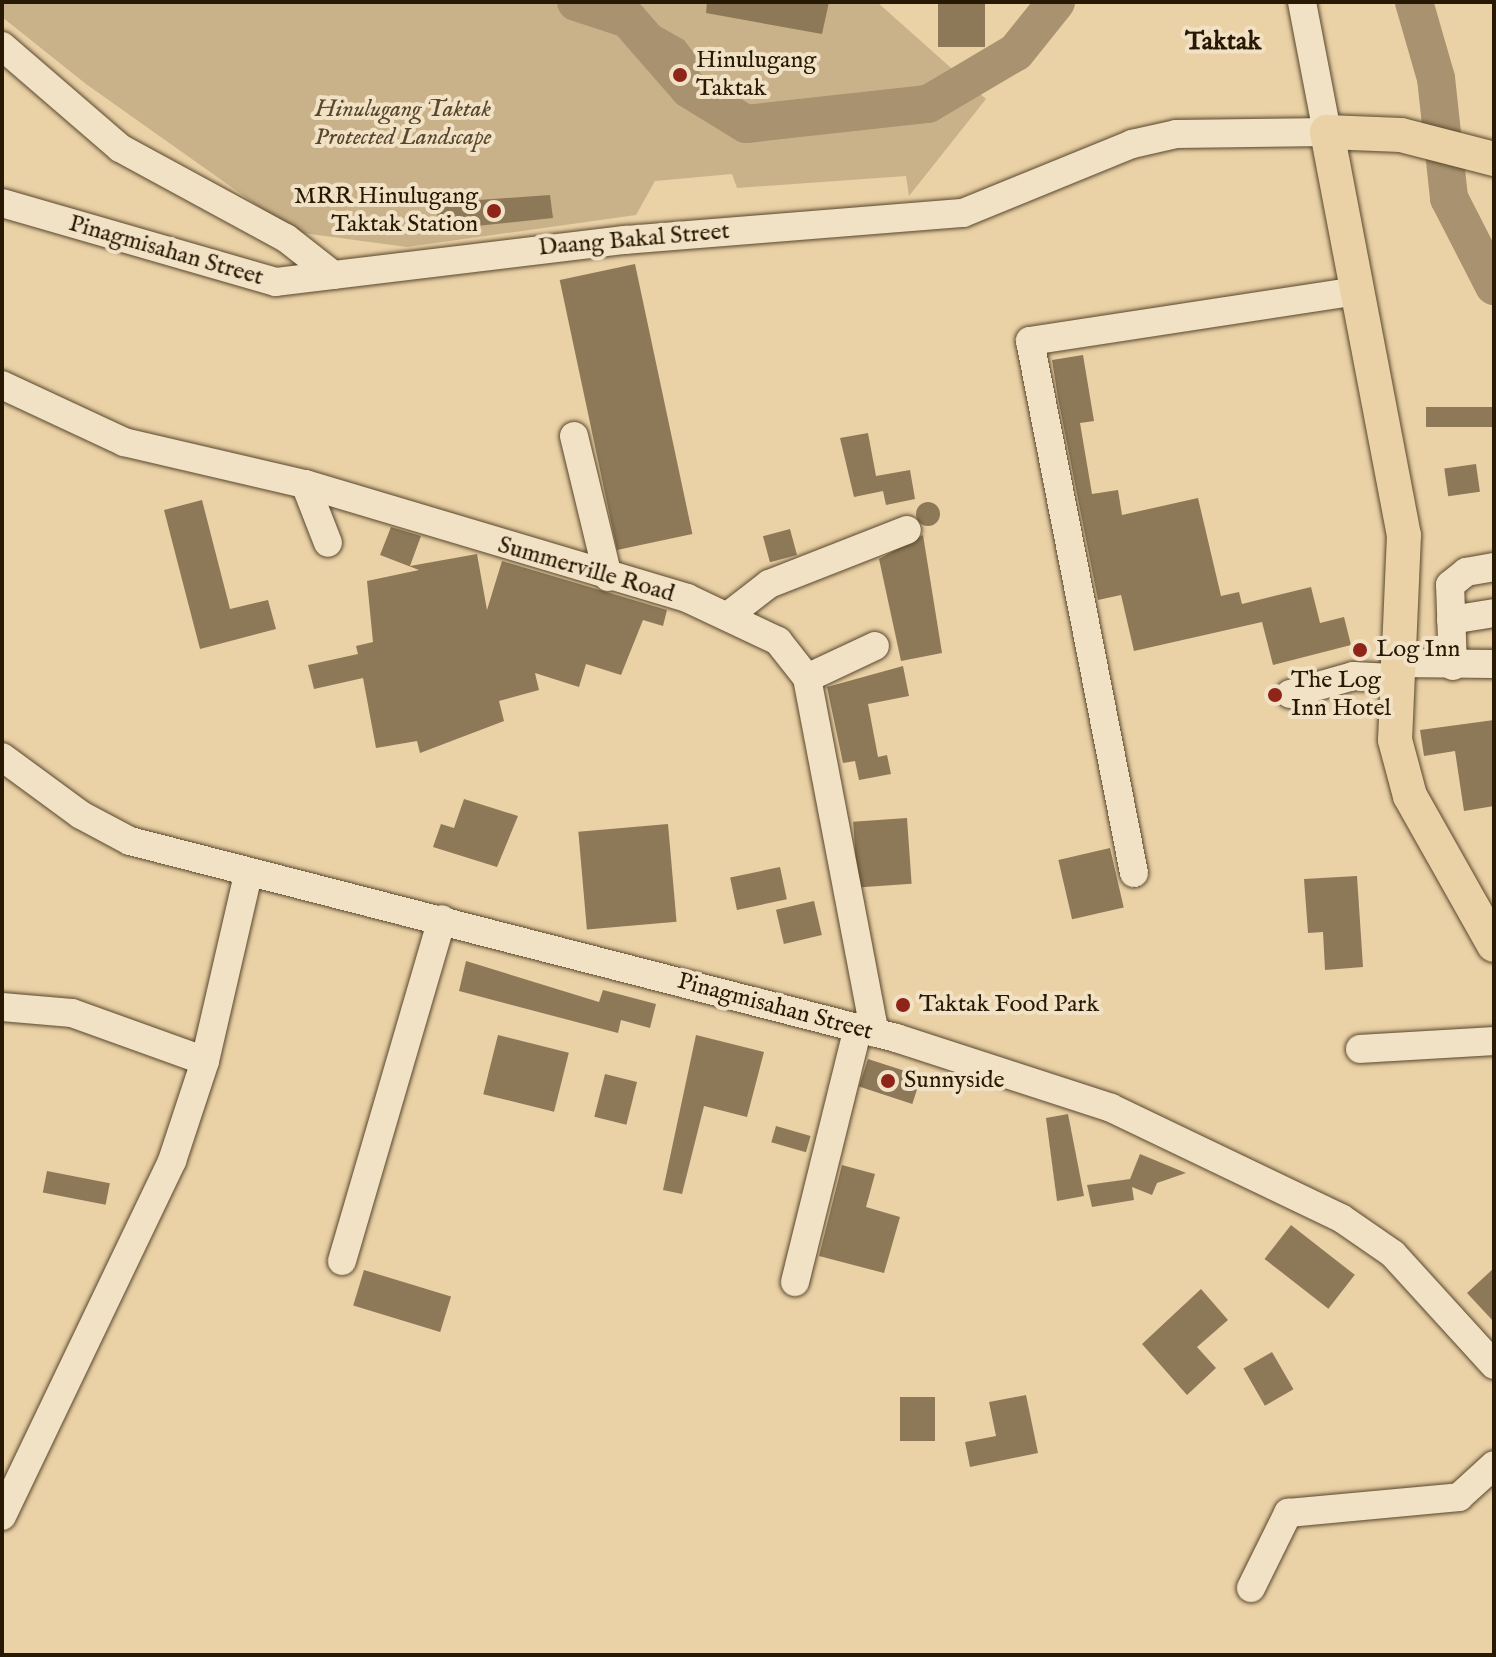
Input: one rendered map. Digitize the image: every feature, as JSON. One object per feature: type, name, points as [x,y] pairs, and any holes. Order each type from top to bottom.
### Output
[{"type":"main road","points":[[1494,159],[1401,135],[1327,132],[1404,535],[1394,670],[1395,740],[1410,796],[1494,945]]},
{"type":"street","points":[[1302,2],[1327,132]]},
{"type":"street","points":[[2,46],[120,148],[286,238],[333,275]]},
{"type":"street","name":"Daang Bakal Street","points":[[333,275],[625,240],[963,213],[1161,138],[1327,132]]},
{"type":"street","name":"Pinagmisahan Street","points":[[2,203],[276,282],[333,275]]},
{"type":"street","points":[[1134,873],[1030,341],[1357,291]]},
{"type":"street","name":"Summerville Road","points":[[2,385],[124,442],[305,484],[729,615],[778,641],[807,678],[866,1030]]},
{"type":"street","points":[[574,436],[608,577]]},
{"type":"street","points":[[305,484],[328,543]]},
{"type":"street","points":[[729,615],[769,584],[907,530]]},
{"type":"street","points":[[1453,666],[1451,620],[1455,576],[1494,567]]},
{"type":"street","points":[[1451,620],[1494,613]]},
{"type":"street","points":[[807,678],[875,646]]},
{"type":"street","points":[[1290,694],[1353,676],[1394,670],[1494,664]]},
{"type":"street","name":"Pinagmisahan Street","points":[[2,757],[81,815],[130,841],[248,875],[442,919],[866,1030],[1111,1108],[1341,1218],[1393,1254],[1494,1365]]},
{"type":"street","points":[[2,1516],[159,1190],[205,1061],[248,875]]},
{"type":"street","points":[[342,1261],[442,919]]},
{"type":"street","points":[[2,1007],[72,1013],[205,1061]]},
{"type":"street","points":[[795,1282],[866,1030]]},
{"type":"street","points":[[1360,1049],[1494,1041]]},
{"type":"street","points":[[1251,1588],[1288,1513],[1437,1502],[1459,1497],[1494,1465]]},
{"type":"green space","name":"Hinulugang Taktak Protected Landscape","points":[[2,2],[877,2],[986,99],[909,196],[906,176],[737,188],[732,174],[655,181],[636,215],[407,247],[295,232],[86,84],[2,17]]},
{"type":"shaded area","points":[[574,2],[616,2],[684,40],[700,61],[689,89],[675,99],[626,29]]},
{"type":"building","points":[[707,2],[829,2],[822,34],[706,13]]},
{"type":"building","points":[[938,2],[985,2],[985,47],[938,47]]},
{"type":"building","name":"MRR Hinulugang Taktak Station","points":[[550,195],[553,218],[439,230],[436,203]]},
{"type":"building","points":[[635,264],[692,534],[617,550],[560,280]]},
{"type":"building","points":[[1083,355],[1094,421],[1080,423],[1092,494],[1118,490],[1122,515],[1198,498],[1221,596],[1239,592],[1242,604],[1311,587],[1320,623],[1344,617],[1351,645],[1273,665],[1262,622],[1134,651],[1121,595],[1098,600],[1058,398],[1052,360]]},
{"type":"building","points":[[1426,407],[1494,407],[1494,427],[1426,427]]},
{"type":"building","points":[[868,433],[876,476],[910,470],[915,499],[886,505],[883,491],[854,497],[840,438]]},
{"type":"building","points":[[1476,464],[1480,492],[1448,496],[1444,468]]},
{"type":"building","points":[[202,500],[230,609],[268,600],[276,629],[200,649],[164,510]]},
{"type":"building","points":[[928,502],[937,505],[940,514],[937,523],[928,526],[919,523],[916,514],[919,505]]},
{"type":"building","points":[[391,527],[421,536],[410,566],[477,554],[487,610],[502,561],[667,610],[663,626],[643,620],[621,675],[586,664],[579,687],[535,673],[539,690],[499,701],[504,721],[420,753],[417,741],[376,748],[363,678],[314,689],[308,665],[358,654],[356,646],[373,642],[367,581],[419,570],[380,555]]},
{"type":"building","points":[[790,529],[797,555],[770,562],[763,536]]},
{"type":"building","points":[[923,535],[942,653],[901,661],[879,559]]},
{"type":"building","points":[[903,666],[909,696],[868,704],[878,757],[887,755],[891,774],[859,780],[855,761],[843,763],[827,687]]},
{"type":"building","points":[[1494,720],[1494,806],[1464,811],[1455,751],[1424,756],[1420,730]]},
{"type":"building","points":[[464,799],[518,816],[497,867],[433,847],[441,824],[454,828]]},
{"type":"building","points":[[907,818],[912,884],[858,888],[853,822]]},
{"type":"building","points":[[668,824],[677,922],[587,929],[578,832]]},
{"type":"building","points":[[1110,848],[1124,907],[1072,919],[1058,860]]},
{"type":"building","points":[[780,867],[787,899],[737,910],[730,878]]},
{"type":"building","points":[[1357,876],[1363,967],[1325,970],[1323,932],[1308,933],[1304,879]]},
{"type":"building","points":[[814,901],[822,935],[784,944],[776,910]]},
{"type":"building","points":[[466,961],[599,1002],[603,990],[656,1004],[650,1028],[621,1020],[618,1033],[459,991]]},
{"type":"building","points":[[498,1035],[569,1053],[554,1112],[483,1094]]},
{"type":"building","points":[[696,1035],[764,1052],[747,1117],[704,1106],[682,1194],[663,1190]]},
{"type":"building","name":"Sunnyside","points":[[868,1059],[921,1076],[912,1104],[859,1087]]},
{"type":"building","points":[[605,1074],[637,1082],[626,1125],[594,1117]]},
{"type":"building","points":[[1068,1114],[1084,1196],[1057,1201],[1046,1118]]},
{"type":"building","points":[[776,1126],[811,1136],[806,1152],[771,1142]]},
{"type":"building","points":[[1140,1154],[1186,1173],[1157,1183],[1152,1195],[1132,1187],[1134,1200],[1092,1207],[1087,1185],[1130,1179]]},
{"type":"building","points":[[842,1165],[875,1174],[866,1207],[900,1217],[884,1273],[819,1256]]},
{"type":"building","points":[[47,1171],[110,1183],[106,1205],[43,1193]]},
{"type":"building","points":[[1291,1225],[1355,1275],[1328,1309],[1265,1259]]},
{"type":"building","points":[[1494,1268],[1494,1322],[1467,1293]]},
{"type":"building","points":[[364,1270],[451,1297],[440,1332],[353,1305]]},
{"type":"building","points":[[1201,1289],[1228,1320],[1197,1347],[1216,1368],[1187,1395],[1142,1344]]},
{"type":"building","points":[[1272,1352],[1294,1389],[1265,1406],[1243,1368]]},
{"type":"building","points":[[1026,1395],[1038,1453],[970,1467],[965,1442],[996,1436],[989,1402]]},
{"type":"building","points":[[900,1397],[935,1397],[935,1441],[900,1441]]},
{"type":"waterway","points":[[576,2],[628,19],[689,89],[746,124],[928,104],[1016,52],[1056,2]]},
{"type":"waterway","points":[[1414,2],[1436,78],[1449,198],[1494,286]]},
{"type":"place","name":"Hinulugang Taktak","points":[[680,75]]},
{"type":"place","name":"MRR Hinulugang Taktak Station","points":[[494,211]]},
{"type":"place","name":"Log Inn","points":[[1360,650]]},
{"type":"place","name":"The Log Inn Hotel","points":[[1275,695]]},
{"type":"place","name":"Taktak Food Park","points":[[903,1005]]},
{"type":"place","name":"Sunnyside","points":[[888,1081]]},
{"type":"district","name":"Taktak","points":[[1223,42]]}]
